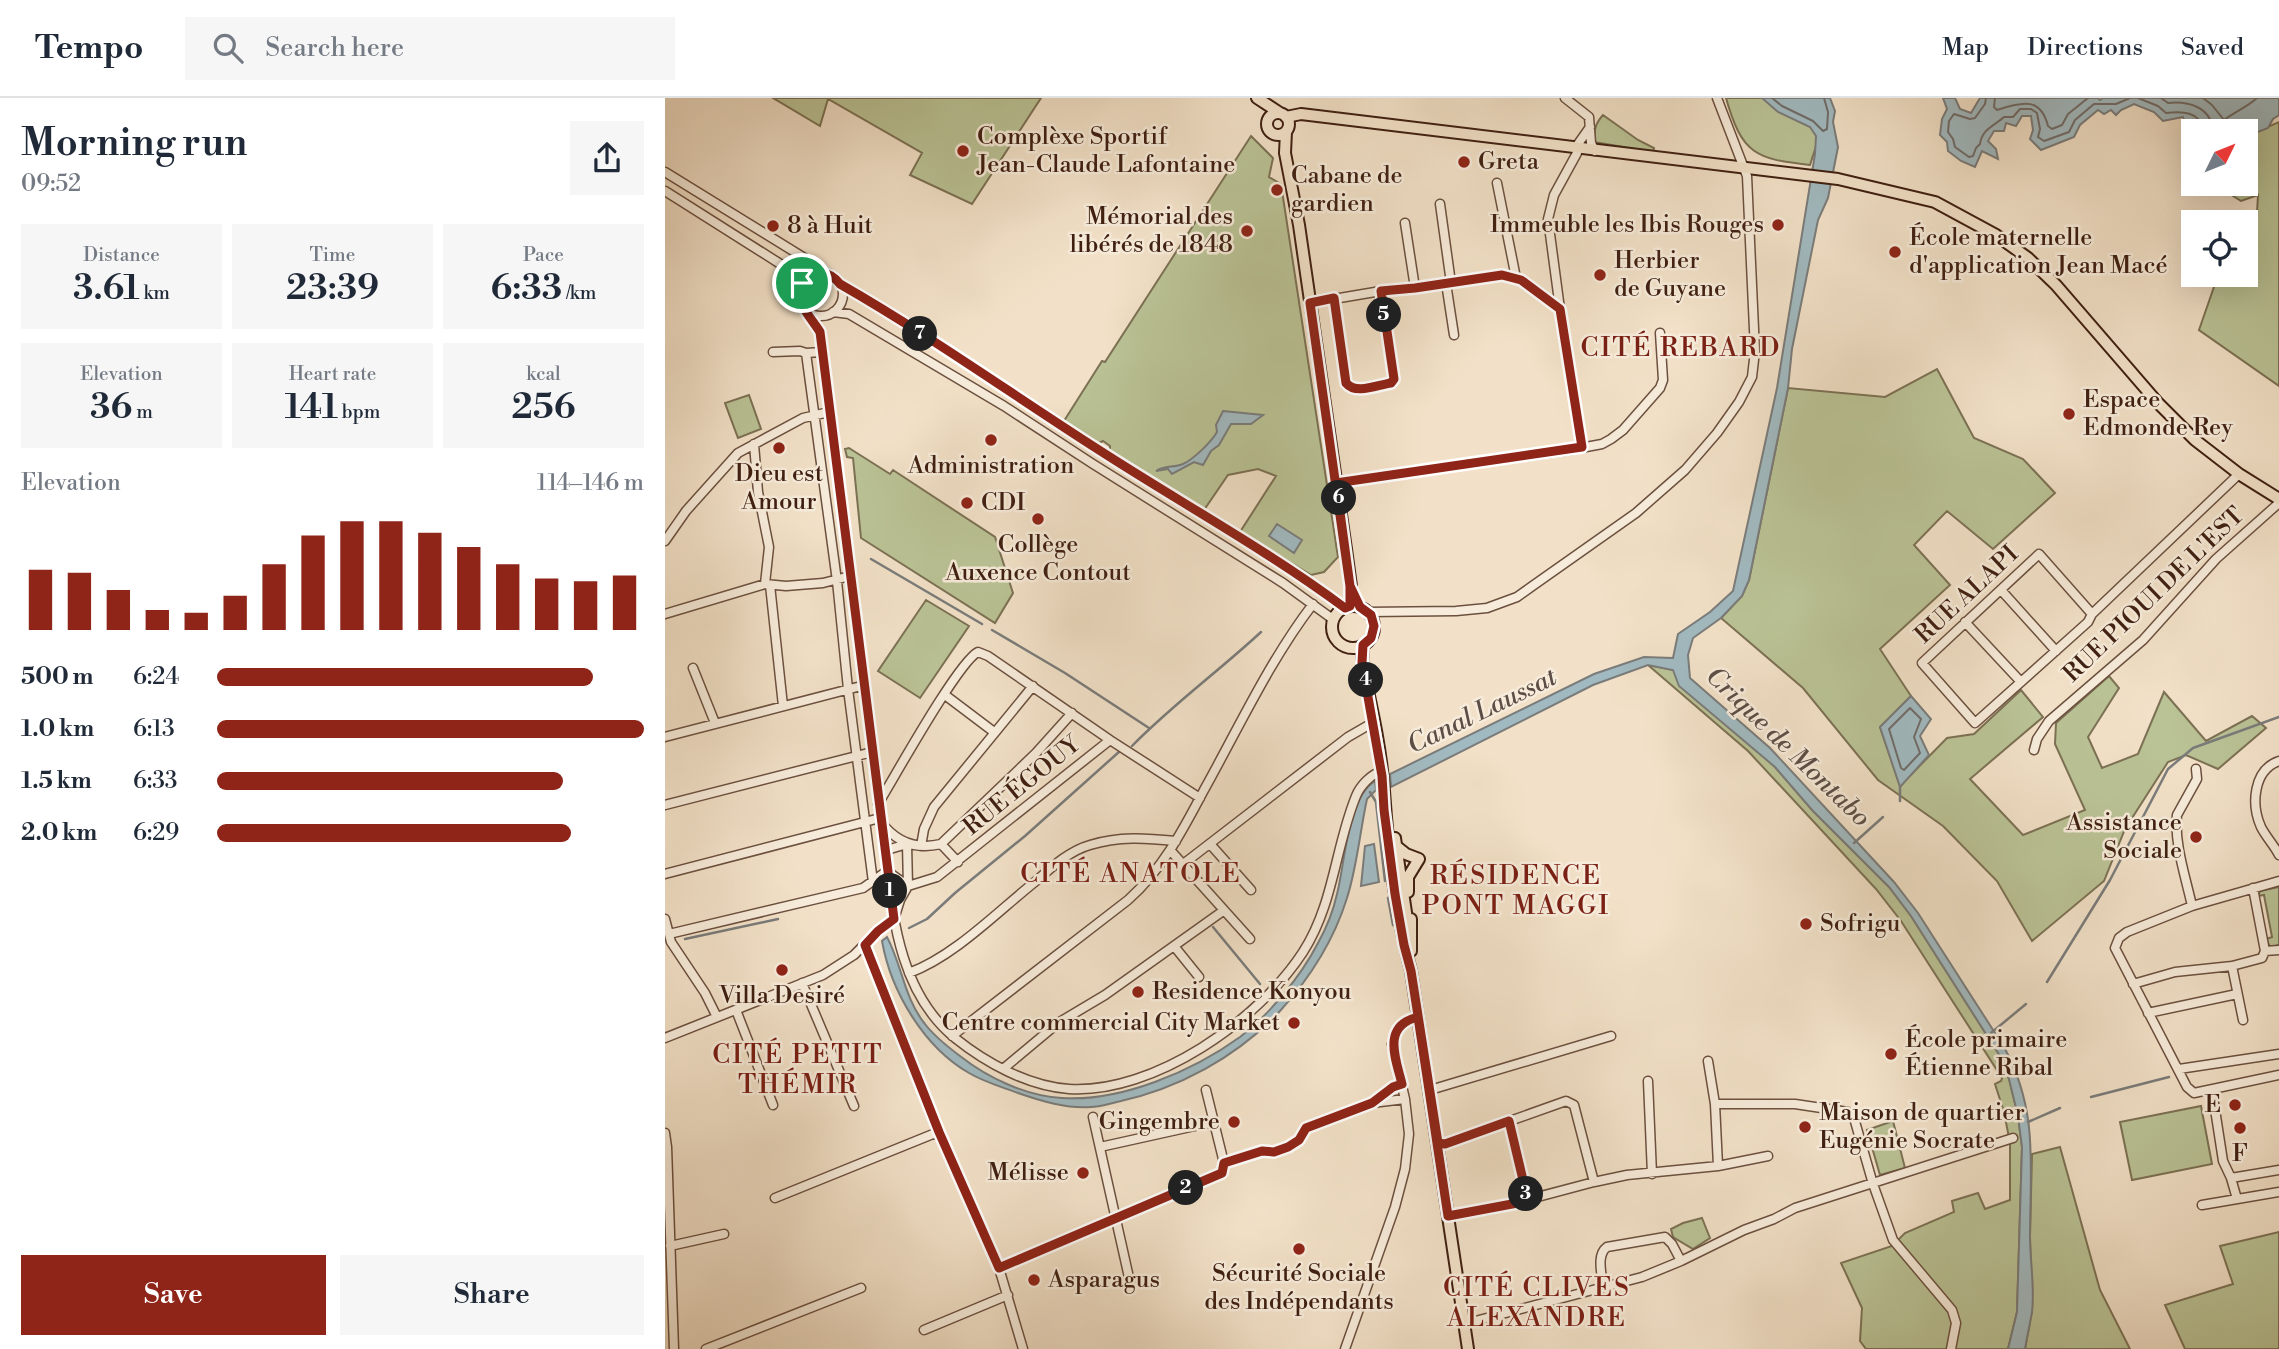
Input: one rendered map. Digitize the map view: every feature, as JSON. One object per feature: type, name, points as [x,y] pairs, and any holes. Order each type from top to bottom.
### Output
[{"type":"main road","points":[[1257,98],[1269,117]]},
{"type":"main road","points":[[1257,98],[1285,122],[1285,153],[1310,303],[1350,586],[1359,610],[1374,632],[1363,645],[1343,645],[1334,634],[1333,620],[1337,613],[1359,610]]},
{"type":"main road","points":[[1285,122],[1274,114],[1269,117],[1266,127],[1285,153]]},
{"type":"main road","points":[[1273,135],[1280,136],[1285,122],[1301,114],[1577,149],[1807,174],[1935,202],[1996,235],[2028,258],[2056,285],[2158,403],[2195,440],[2279,501]]},
{"type":"main road","points":[[1363,645],[1362,663],[1382,774],[1395,894],[1411,971],[1468,1349]]},
{"type":"main road","points":[[1350,647],[1362,663]]},
{"type":"main road","points":[[1384,791],[1390,808],[1411,951]]},
{"type":"main road","points":[[1396,846],[1406,855],[1419,859],[1408,877],[1412,929],[1411,971]]},
{"type":"street","points":[[1565,98],[1587,114],[1591,121],[1591,143],[1595,151]]},
{"type":"street","points":[[799,289],[806,278],[818,272],[831,275],[840,284],[1101,452],[1359,610],[1456,611],[1487,608],[1517,597],[1636,513],[1685,470],[1717,433],[1739,402],[1752,377],[1755,365],[1755,333],[1745,168],[1717,98]]},
{"type":"street","points":[[1582,447],[1548,219],[1554,195],[1590,127]]},
{"type":"street","points":[[665,172],[825,273]]},
{"type":"street","points":[[1497,183],[1516,278]]},
{"type":"street","points":[[665,191],[792,274],[799,289],[801,303],[820,332],[897,939],[921,1000],[952,1036],[976,1055],[1003,1069],[1032,1081],[1068,1089],[1098,1088],[1125,1083],[1188,1055],[1235,1025],[1261,1003],[1304,950],[1322,915],[1357,794],[1375,772],[1382,774]]},
{"type":"street","points":[[1440,204],[1454,335]]},
{"type":"street","points":[[1405,223],[1415,288]]},
{"type":"street","points":[[1310,303],[1502,275],[1516,278],[1560,309]]},
{"type":"street","points":[[820,332],[831,313],[838,308],[842,296],[840,284]]},
{"type":"street","points":[[1334,298],[1346,383],[1356,389],[1391,383],[1394,379],[1381,291]]},
{"type":"street","points":[[808,312],[816,316],[849,314],[1004,406],[1283,583],[1333,620]]},
{"type":"street","points":[[1336,483],[1582,447],[1611,439],[1656,395],[1663,380],[1660,333]]},
{"type":"street","points":[[773,352],[822,352]]},
{"type":"street","points":[[806,353],[837,581],[873,882]]},
{"type":"street","points":[[665,541],[686,511],[738,453],[778,430],[813,415],[829,412]]},
{"type":"street","points":[[754,444],[758,492],[769,547],[768,584],[783,706]]},
{"type":"street","points":[[1965,622],[2021,682],[2239,474]]},
{"type":"street","name":"RUE PIOUI DE L'EST","points":[[2034,750],[2037,739],[2049,721],[2143,640],[2216,559],[2279,501]]},
{"type":"street","name":"RUE ALAPI","points":[[2021,682],[1975,723],[1922,663],[2039,554],[2090,618]]},
{"type":"street","points":[[665,614],[768,584],[786,586],[837,581],[849,576]]},
{"type":"street","points":[[2001,590],[2056,651]]},
{"type":"street","points":[[952,1036],[1141,888],[1176,841],[1260,689],[1313,604]]},
{"type":"street","points":[[878,804],[968,660],[979,652],[1200,798]]},
{"type":"street","points":[[693,668],[715,723]]},
{"type":"street","points":[[665,737],[865,685]]},
{"type":"street","points":[[921,846],[924,829],[934,807],[1033,686]]},
{"type":"street","points":[[945,695],[993,732]]},
{"type":"street","points":[[885,854],[890,849],[907,844],[941,844],[1073,713]]},
{"type":"street","points":[[1182,864],[1348,737],[1374,722]]},
{"type":"street","name":"RUE ÉGOUY","points":[[908,886],[937,877],[958,862],[1110,740]]},
{"type":"street","points":[[665,805],[872,752]]},
{"type":"street","points":[[2279,761],[2267,767],[2261,775],[2256,784],[2256,797],[2259,823],[2279,855]]},
{"type":"street","points":[[2192,906],[2179,848],[2176,820],[2197,779],[2196,769]]},
{"type":"street","points":[[665,874],[880,820]]},
{"type":"street","points":[[880,820],[890,833],[907,844]]},
{"type":"street","points":[[909,973],[926,967],[947,954],[1052,867],[1077,850],[1088,845],[1129,837],[1176,841]]},
{"type":"street","points":[[665,1038],[802,983],[838,966],[865,945],[894,919],[908,886],[907,844]]},
{"type":"street","name":"RUE ÉGOUY","points":[[941,844],[958,862]]},
{"type":"street","points":[[1210,844],[1251,890]]},
{"type":"street","points":[[1170,850],[1250,939]]},
{"type":"street","points":[[887,871],[908,886]]},
{"type":"street","points":[[668,939],[863,888],[887,871]]},
{"type":"street","points":[[2279,881],[2192,906],[2127,933],[2119,939],[2115,947],[2187,1087],[2194,1093],[2279,1075]]},
{"type":"street","points":[[2133,984],[2175,972],[2232,966],[2262,958],[2265,951],[2253,888]]},
{"type":"street","points":[[1003,1069],[1058,1023],[1105,995],[1223,911]]},
{"type":"street","points":[[665,919],[668,939],[705,993],[717,1017]]},
{"type":"street","points":[[865,945],[939,1132],[999,1268],[1021,1348]]},
{"type":"street","points":[[1174,946],[1199,977]]},
{"type":"street","points":[[2265,951],[2279,950]]},
{"type":"street","points":[[2232,966],[2243,1020]]},
{"type":"street","points":[[802,983],[854,1106]]},
{"type":"street","points":[[2148,1013],[2237,994]]},
{"type":"street","points":[[736,1010],[773,1105]]},
{"type":"street","points":[[1345,1349],[1395,1207],[1405,1169],[1409,1134],[1405,1099],[1392,1044],[1404,1023],[1418,1017]]},
{"type":"street","points":[[1430,1090],[1611,1036]]},
{"type":"street","points":[[2179,1069],[2279,1054]]},
{"type":"street","points":[[1708,1061],[1715,1104],[1718,1167]]},
{"type":"street","points":[[1648,1081],[1652,1174]]},
{"type":"street","points":[[1372,1103],[1393,1087],[1402,1084]]},
{"type":"street","points":[[999,1268],[1222,1173],[1224,1163],[1206,1090]]},
{"type":"street","points":[[2212,1090],[2224,1161],[2237,1199]]},
{"type":"street","points":[[1224,1163],[1262,1151],[1274,1152],[1288,1147],[1299,1140],[1306,1128],[1372,1103],[1405,1099]]},
{"type":"street","points":[[1438,1143],[1445,1144],[1566,1101],[1571,1102],[1594,1182]]},
{"type":"street","points":[[1715,1104],[1795,1104],[1848,1112],[1854,1118],[1893,1240],[1952,1310],[1956,1323],[1951,1349]]},
{"type":"street","points":[[1093,1117],[1129,1282]]},
{"type":"street","points":[[1509,1121],[1528,1201]]},
{"type":"street","points":[[1100,1147],[1213,1122]]},
{"type":"street","points":[[775,1198],[939,1132]]},
{"type":"street","points":[[665,1133],[670,1246],[669,1333],[674,1349]]},
{"type":"street","points":[[1464,1324],[1642,1277],[1795,1208],[2013,1138]]},
{"type":"street","points":[[1448,1216],[1528,1201],[1627,1175],[1718,1167],[1768,1156]]},
{"type":"street","points":[[2231,1178],[2279,1170]]},
{"type":"street","points":[[2202,1205],[2279,1192]]},
{"type":"street","points":[[670,1246],[725,1234]]},
{"type":"street","points":[[1603,1287],[1601,1255],[1607,1247],[1665,1237],[1681,1261]]},
{"type":"street","points":[[706,1349],[861,1288]]},
{"type":"street","points":[[924,1330],[1008,1295]]},
{"type":"green space","name":"Complèxe Sportif Jean-Claude Lafontaine","points":[[773,98],[1041,98],[972,204],[910,175],[922,153],[828,99],[820,126]]},
{"type":"green space","points":[[1726,98],[1816,98],[1818,140],[1810,165],[1776,160],[1753,150],[1738,131]]},
{"type":"green space","points":[[1603,115],[1654,148],[1653,152],[1594,142],[1598,121]]},
{"type":"green space","points":[[2279,122],[2279,386],[2199,330],[2214,287],[2258,287],[2258,131]]},
{"type":"green space","points":[[1251,136],[1273,158],[1269,177],[1281,184],[1338,557],[1324,572],[1311,575],[1240,532],[1276,476],[1258,469],[1228,475],[1204,510],[1110,450],[1110,446],[1103,441],[1099,443],[1064,421]]},
{"type":"green space","points":[[2233,196],[2255,196],[2241,201]]},
{"type":"green space","points":[[1937,369],[1974,438],[2023,459],[2055,493],[1993,549],[1947,511],[1914,545],[1950,585],[1880,649],[1911,696],[1880,727],[1900,786],[1947,738],[1974,734],[2021,690],[2043,717],[1970,779],[2023,835],[2085,810],[2055,744],[2056,723],[2109,676],[2119,688],[2088,737],[2102,768],[2138,754],[2164,692],[2206,741],[2252,716],[2266,728],[2218,769],[2186,755],[2168,762],[2125,829],[2104,881],[2032,941],[1997,881],[1943,826],[1878,780],[1803,688],[1721,618],[1742,596],[1749,580],[1788,388],[1885,397]]},
{"type":"green space","points":[[749,395],[761,429],[738,438],[725,403]]},
{"type":"green space","points":[[849,448],[890,474],[893,470],[995,537],[1013,593],[995,623],[861,538],[853,458],[847,457],[845,449]]},
{"type":"green space","points":[[926,600],[969,626],[920,698],[878,671]]},
{"type":"green space","points":[[1648,665],[1673,670],[1775,767],[1813,811],[1889,887],[1911,916],[2000,1056],[2018,1116],[2022,1147],[2017,1312],[2008,1349],[1866,1349],[1860,1341],[1862,1308],[1841,1263],[1892,1246],[1905,1233],[1954,1212],[1952,1201],[1978,1193],[1985,1209],[2010,1200],[2010,1143],[1995,1084],[2002,1078],[1901,921],[1876,889],[1748,751]]},
{"type":"green space","points":[[2279,887],[2279,945],[2270,947],[2266,939],[2272,937],[2264,895],[2258,896],[2260,891]]},
{"type":"green space","points":[[2201,1106],[2212,1164],[2132,1180],[2120,1122]]},
{"type":"green space","points":[[1893,1121],[1905,1168],[1880,1175],[1867,1130]]},
{"type":"green space","points":[[2060,1147],[2100,1290],[2130,1349],[2025,1349],[2032,1310],[2032,1154]]},
{"type":"green space","points":[[1702,1218],[1710,1238],[1693,1249],[1673,1237],[1671,1229]]},
{"type":"green space","points":[[2279,1232],[2279,1349],[2185,1349],[2165,1305],[2233,1284],[2220,1246]]},
{"type":"water","points":[[1762,98],[1830,98],[1835,111],[1833,122],[1838,147],[1828,198],[1818,220],[1792,349],[1788,388],[1749,580],[1742,596],[1721,618],[1693,638],[1688,655],[1690,678],[1770,748],[1894,882],[1918,913],[2004,1047],[2023,1094],[2030,1140],[2033,1303],[2025,1349],[2008,1349],[2017,1312],[2022,1147],[2018,1116],[2000,1056],[1911,916],[1889,887],[1813,811],[1775,767],[1679,686],[1673,670],[1648,665],[1593,685],[1391,787],[1390,774],[1594,674],[1644,657],[1673,658],[1678,634],[1710,612],[1733,591],[1777,388],[1815,154],[1816,136],[1810,127],[1778,112]]},
{"type":"water","points":[[1943,98],[1955,98],[1960,109],[1971,113],[1980,98],[2279,98],[2279,115],[2268,128],[2258,132],[2258,119],[2183,117],[2163,121],[2154,112],[2134,104],[2116,115],[2111,110],[2104,114],[2098,110],[2080,125],[2074,137],[2041,150],[2030,139],[2033,130],[2031,116],[2022,116],[2016,126],[2006,123],[2004,131],[1994,131],[1988,141],[1996,149],[1998,159],[1982,151],[1975,167],[1948,151],[1947,142],[1940,135],[1942,119],[1947,109]]},
{"type":"water","points":[[1223,411],[1263,415],[1251,424],[1231,424],[1203,465],[1194,462],[1172,474],[1168,469],[1156,471],[1183,464],[1197,454],[1217,432],[1216,425]]},
{"type":"water","points":[[1277,524],[1302,540],[1294,553],[1269,536]]},
{"type":"water","points":[[1911,696],[1931,719],[1920,736],[1929,755],[1900,787],[1880,727]]},
{"type":"water","points":[[1375,781],[1376,790],[1367,799],[1347,898],[1328,944],[1311,972],[1263,1028],[1226,1057],[1184,1080],[1140,1096],[1094,1107],[1063,1106],[1018,1093],[969,1073],[938,1049],[912,1016],[893,979],[882,941],[887,937],[912,1003],[929,1028],[971,1064],[1021,1090],[1048,1097],[1085,1098],[1108,1095],[1155,1082],[1221,1050],[1251,1028],[1284,994],[1311,956],[1332,913],[1353,816],[1358,802]]},
{"type":"water","points":[[1374,844],[1379,882],[1361,886],[1365,846]]},
{"type":"waterway","points":[[871,559],[982,624]]},
{"type":"waterway","points":[[992,630],[1065,673],[1149,728]]},
{"type":"waterway","points":[[1132,746],[1261,632]]},
{"type":"waterway","points":[[2047,982],[2110,880],[2168,769],[2193,748],[2279,717]]},
{"type":"waterway","points":[[909,928],[927,919],[1120,751]]},
{"type":"waterway","points":[[1900,787],[1900,801]]},
{"type":"waterway","points":[[1370,792],[1376,802],[1385,881]]},
{"type":"waterway","name":"Crique de Montabo","points":[[1854,843],[1883,817]]},
{"type":"waterway","points":[[1388,898],[1393,925]]},
{"type":"waterway","points":[[685,939],[778,919]]},
{"type":"waterway","points":[[1213,927],[1260,984]]},
{"type":"waterway","points":[[1991,1033],[2026,1004]]},
{"type":"waterway","points":[[2091,1097],[2169,1077]]},
{"type":"waterway","points":[[2028,1122],[2060,1108]]},
{"type":"place","name":"Complèxe Sportif Jean-Claude Lafontaine","points":[[963,151]]},
{"type":"place","name":"Greta","points":[[1464,162]]},
{"type":"place","name":"Cabane de gardien","points":[[1277,190]]},
{"type":"place","name":"Immeuble les Ibis Rouges","points":[[1778,225]]},
{"type":"place","name":"8 à Huit","points":[[773,226]]},
{"type":"place","name":"Mémorial des libérés de 1848","points":[[1247,231]]},
{"type":"place","name":"École maternelle d'application Jean Macé","points":[[1895,252]]},
{"type":"place","name":"Herbier de Guyane","points":[[1600,275]]},
{"type":"place","name":"Espace Edmonde Rey","points":[[2069,414]]},
{"type":"place","name":"Administration","points":[[991,440]]},
{"type":"place","name":"Dieu est Amour","points":[[779,448]]},
{"type":"place","name":"CDI","points":[[967,503]]},
{"type":"place","name":"Collège Auxence Contout","points":[[1038,519]]},
{"type":"place","name":"Assistance Sociale","points":[[2196,837]]},
{"type":"place","name":"Sofrigu","points":[[1806,924]]},
{"type":"place","name":"Villa Desiré","points":[[782,970]]},
{"type":"place","name":"Residence Konyou","points":[[1138,992]]},
{"type":"place","name":"Centre commercial City Market","points":[[1294,1023]]},
{"type":"place","name":"École primaire Étienne Ribal","points":[[1891,1054]]},
{"type":"place","name":"E","points":[[2235,1105]]},
{"type":"place","name":"Gingembre","points":[[1234,1122]]},
{"type":"place","name":"Maison de quartier Eugénie Socrate","points":[[1805,1127]]},
{"type":"place","name":"F","points":[[2240,1128]]},
{"type":"place","name":"Mélisse","points":[[1083,1173]]},
{"type":"place","name":"Sécurité Sociale des Indépendants","points":[[1299,1249]]},
{"type":"place","name":"Asparagus","points":[[1034,1280]]},
{"type":"district","name":"CITÉ REBARD","points":[[1681,348]]},
{"type":"district","name":"CITÉ ANATOLE","points":[[1131,874]]},
{"type":"district","name":"RÉSIDENCE PONT MAGGI","points":[[1516,891]]},
{"type":"district","name":"CITÉ PETIT THÉMIR","points":[[798,1070]]},
{"type":"district","name":"CITÉ CLIVES ALEXANDRE","points":[[1537,1303]]},
{"type":"route","points":[[802,283],[799,293],[801,303],[820,332],[894,919],[865,945],[939,1132],[999,1268],[1222,1173],[1224,1163],[1262,1151],[1274,1152],[1288,1147],[1299,1140],[1306,1128],[1372,1103],[1393,1087],[1402,1084],[1392,1044],[1404,1023],[1418,1017],[1448,1216],[1528,1201],[1509,1121],[1445,1144],[1438,1143],[1411,971],[1395,894],[1382,776],[1362,663],[1363,645],[1374,632],[1373,619],[1360,607],[1350,586],[1310,303],[1334,298],[1346,383],[1353,389],[1391,383],[1394,379],[1381,291],[1502,275],[1521,280],[1560,309],[1582,447],[1336,483],[1350,586],[1350,606],[1345,608],[1268,555],[1101,452],[840,284],[831,275],[818,272],[802,283]]},
{"type":"water label","name":"Canal Laussat","points":[[1482,711]]}]
